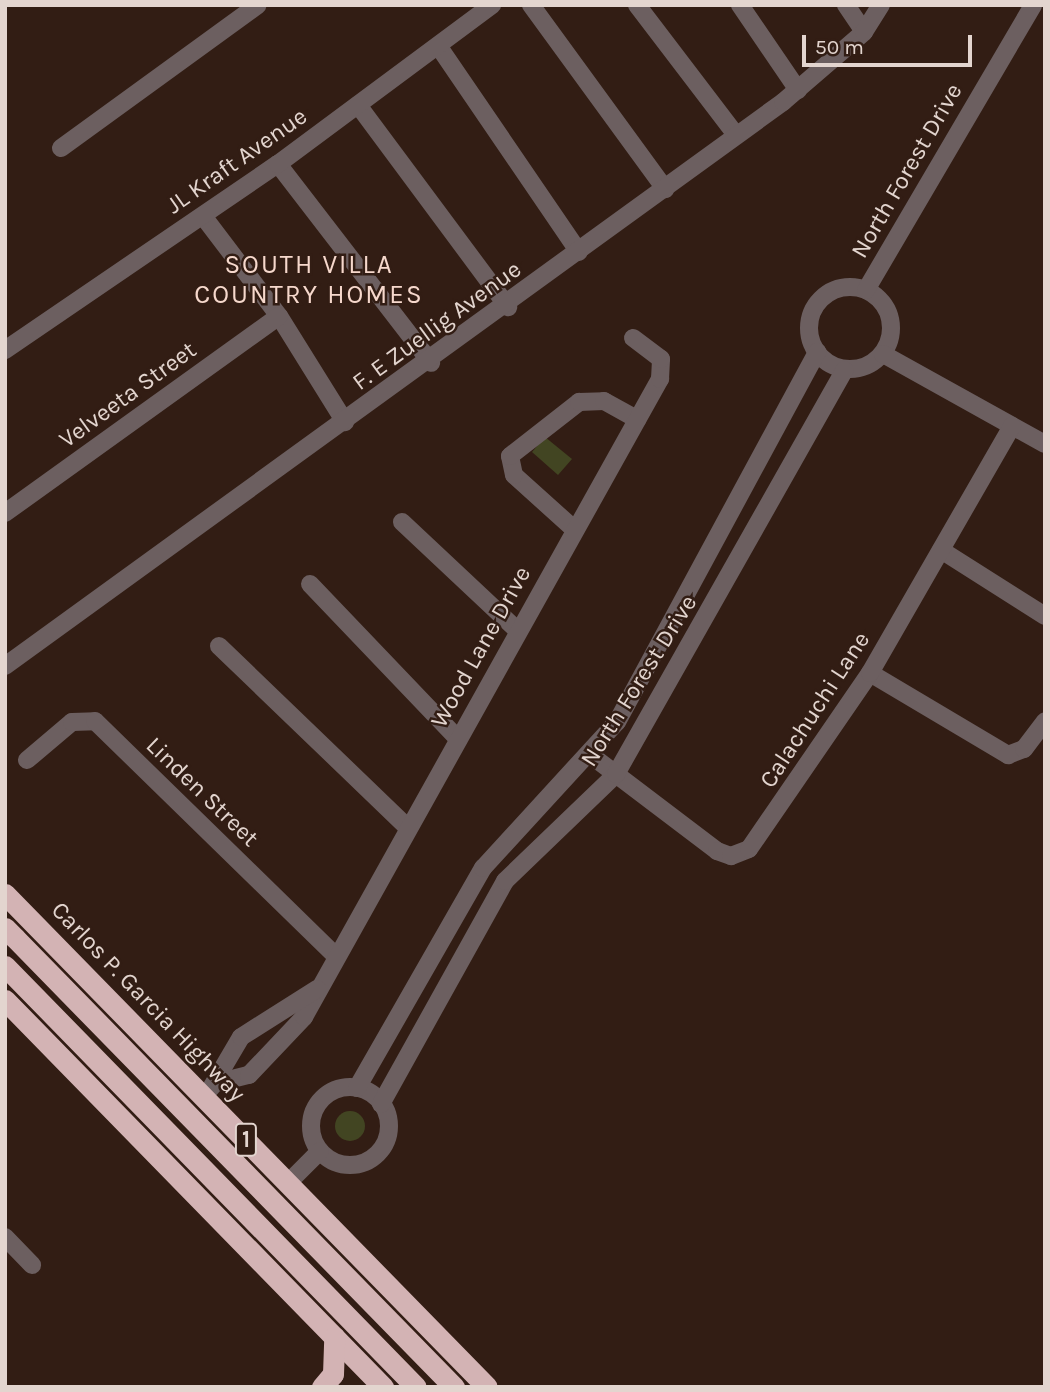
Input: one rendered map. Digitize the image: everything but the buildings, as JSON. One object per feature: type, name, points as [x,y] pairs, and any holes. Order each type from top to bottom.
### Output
[{"type":"highway","name":"Carlos P. Garcia Highway","points":[[5,894],[76,966],[209,1089],[288,1183],[487,1387]]},
{"type":"highway","name":"Carlos P. Garcia Highway","points":[[10,933],[454,1387]]},
{"type":"highway","name":"1","points":[[5,966],[416,1387]]},
{"type":"highway","points":[[23,1019],[76,966]]},
{"type":"highway","points":[[5,1000],[383,1387]]},
{"type":"highway","points":[[150,1148],[209,1089]]},
{"type":"highway","points":[[235,1235],[288,1183]]},
{"type":"highway","points":[[304,1307],[358,1254]]},
{"type":"highway","points":[[362,1365],[415,1312]]},
{"type":"highway","points":[[322,1387],[333,1374],[334,1337]]},
{"type":"street","points":[[61,148],[258,5]]},
{"type":"street","name":"JL Kraft Avenue","points":[[5,351],[278,164],[439,47],[492,5]]},
{"type":"street","points":[[531,5],[665,189]]},
{"type":"street","points":[[636,5],[736,135]]},
{"type":"street","points":[[740,5],[798,90]]},
{"type":"street","points":[[846,5],[864,32]]},
{"type":"street","name":"F. E Zuellig Avenue","points":[[5,666],[431,363],[798,90],[864,32],[881,5]]},
{"type":"street","name":"North Forest Drive","points":[[866,290],[1033,5]]},
{"type":"street","points":[[439,47],[579,252]]},
{"type":"street","points":[[358,105],[508,307]]},
{"type":"street","points":[[278,164],[431,363]]},
{"type":"street","points":[[203,216],[279,316],[345,422]]},
{"type":"street","points":[[840,288],[866,290],[891,318],[883,354],[862,368],[845,369],[817,352],[809,327],[818,302],[840,288]]},
{"type":"street","name":"Velveeta Street","points":[[5,513],[279,316]]},
{"type":"street","name":"Wood Lane Drive","points":[[209,1089],[249,1075],[297,1028],[637,419],[663,365],[633,338]]},
{"type":"street","name":"North Forest Drive","points":[[357,1088],[482,868],[592,756],[617,722],[817,352]]},
{"type":"street","points":[[883,354],[1045,444]]},
{"type":"street","name":"North Forest Drive","points":[[381,1104],[505,881],[616,774],[845,369]]},
{"type":"street","points":[[575,530],[514,475],[510,456],[579,402],[604,401],[637,419]]},
{"type":"street","name":"Calachuchi Lane","points":[[592,756],[717,851],[741,853],[760,840],[870,673],[1012,426]]},
{"type":"street","points":[[402,522],[518,631]]},
{"type":"street","points":[[941,550],[1045,616]]},
{"type":"street","points":[[310,584],[458,738]]},
{"type":"street","points":[[219,646],[408,828]]},
{"type":"street","points":[[870,673],[1008,755],[1024,749],[1045,721]]},
{"type":"street","name":"Linden Street","points":[[27,760],[72,722],[95,721],[335,956]]},
{"type":"street","name":"Wood Lane Drive","points":[[209,1089],[241,1037],[317,989]]},
{"type":"street","points":[[398,1015],[422,1029]]},
{"type":"street","points":[[357,1088],[381,1104],[388,1129],[379,1153],[342,1165],[320,1151],[311,1126],[320,1101],[357,1088]]},
{"type":"street","points":[[288,1183],[320,1151]]},
{"type":"street","points":[[5,1237],[32,1265]]},
{"type":"green space","points":[[545,437],[572,459],[558,475],[532,452]]},
{"type":"green space","points":[[350,1111],[356,1112],[364,1120],[364,1132],[356,1140],[350,1141],[344,1140],[336,1132],[335,1126],[336,1120],[344,1112]]},
{"type":"district","name":"SOUTH VILLA COUNTRY HOMES","points":[[309,280]]}]
